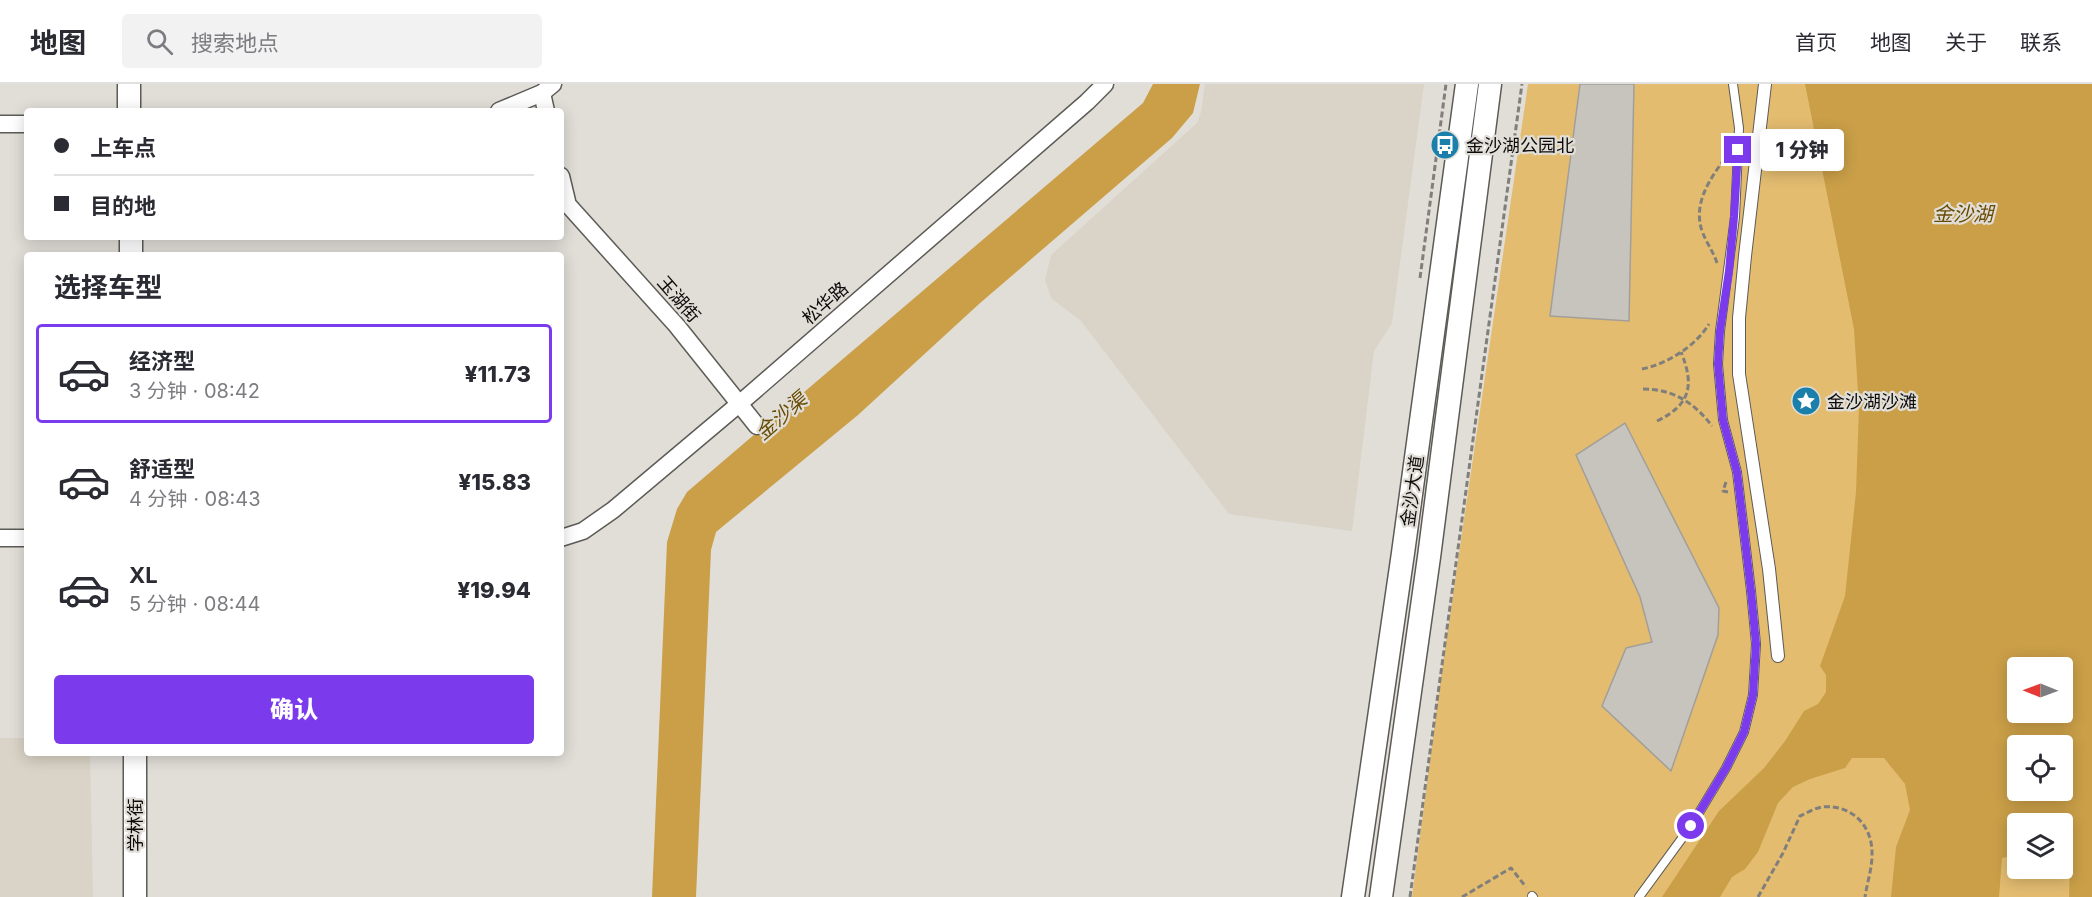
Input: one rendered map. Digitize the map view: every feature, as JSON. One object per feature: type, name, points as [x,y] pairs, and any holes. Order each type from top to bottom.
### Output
[{"type":"main road","points":[[129,84],[129,108]]},
{"type":"main road","name":"金沙大道","points":[[1353,897],[1467,84]]},
{"type":"main road","name":"金沙大道","points":[[1381,897],[1429,557],[1490,84]]},
{"type":"main road","name":"学林街","points":[[135,756],[135,897]]},
{"type":"street","name":"松华路","points":[[564,537],[583,531],[613,510],[1088,102],[1105,84]]},
{"type":"street","points":[[1765,84],[1739,318],[1739,374],[1769,569],[1778,656]]},
{"type":"street","points":[[506,108],[548,89],[546,108]]},
{"type":"street","points":[[0,123],[24,124]]},
{"type":"street","name":"玉湖街","points":[[564,199],[677,326],[757,426]]},
{"type":"street","points":[[0,538],[24,538]]},
{"type":"lane","points":[[1639,897],[1691,826],[1726,768],[1744,732],[1751,704],[1756,644],[1737,472],[1723,420],[1718,364],[1720,331],[1729,271],[1738,150],[1739,128],[1733,84]]},
{"type":"path","points":[[1410,897],[1522,84]]},
{"type":"path","points":[[1719,266],[1700,223],[1702,200],[1709,181],[1718,168],[1726,157],[1738,150]]},
{"type":"path","points":[[1642,369],[1654,366],[1681,352],[1697,339],[1712,319]]},
{"type":"path","points":[[1657,421],[1676,410],[1684,399],[1689,372],[1681,352]]},
{"type":"path","points":[[1643,389],[1674,393],[1704,416],[1716,430]]},
{"type":"path","points":[[1727,481],[1723,490],[1739,494]]},
{"type":"path","points":[[1758,897],[1783,853],[1800,816],[1820,807],[1838,807],[1857,815],[1867,831],[1872,854],[1865,897]]},
{"type":"path","points":[[1462,897],[1511,868],[1533,896]]},
{"type":"shaded area","points":[[1205,84],[1424,84],[1392,323],[1374,351],[1352,531],[1229,514],[1081,321],[1051,298],[1045,280],[1051,255],[1197,123]]},
{"type":"shaded area","points":[[1528,84],[2092,84],[2092,897],[1412,897],[1441,676]]},
{"type":"shaded area","points":[[0,738],[24,738],[24,756],[90,756],[93,897],[0,897]]},
{"type":"water","name":"金沙渠","points":[[1153,84],[1200,84],[1193,113],[1172,138],[979,304],[858,415],[716,532],[711,550],[696,897],[652,897],[667,542],[677,509],[687,492],[1143,103]]},
{"type":"water","name":"金沙湖","points":[[1805,84],[2092,84],[2092,897],[2069,897],[2070,879],[2073,879],[2073,813],[2007,813],[2007,857],[2002,858],[1999,897],[1891,897],[1896,847],[1910,810],[1905,784],[1884,758],[1852,758],[1845,768],[1793,787],[1778,803],[1758,852],[1745,869],[1732,877],[1720,897],[1662,897],[1719,811],[1764,768],[1804,711],[1818,704],[1826,692],[1826,675],[1820,666],[1845,596],[1856,492],[1859,408],[1854,329]]},
{"type":"building","points":[[1580,84],[1634,84],[1629,321],[1550,316]]},
{"type":"building","points":[[1625,423],[1719,608],[1718,635],[1671,771],[1602,706],[1626,648],[1652,642],[1640,597],[1576,455]]},
{"type":"place","name":"金沙湖公园北","points":[[1445,145]]},
{"type":"place","name":"金沙湖沙滩","points":[[1806,401]]},
{"type":"route","points":[[1691,826],[1726,768],[1744,732],[1753,695],[1756,644],[1751,591],[1737,472],[1723,420],[1718,364],[1720,331],[1729,271],[1738,150]]}]
